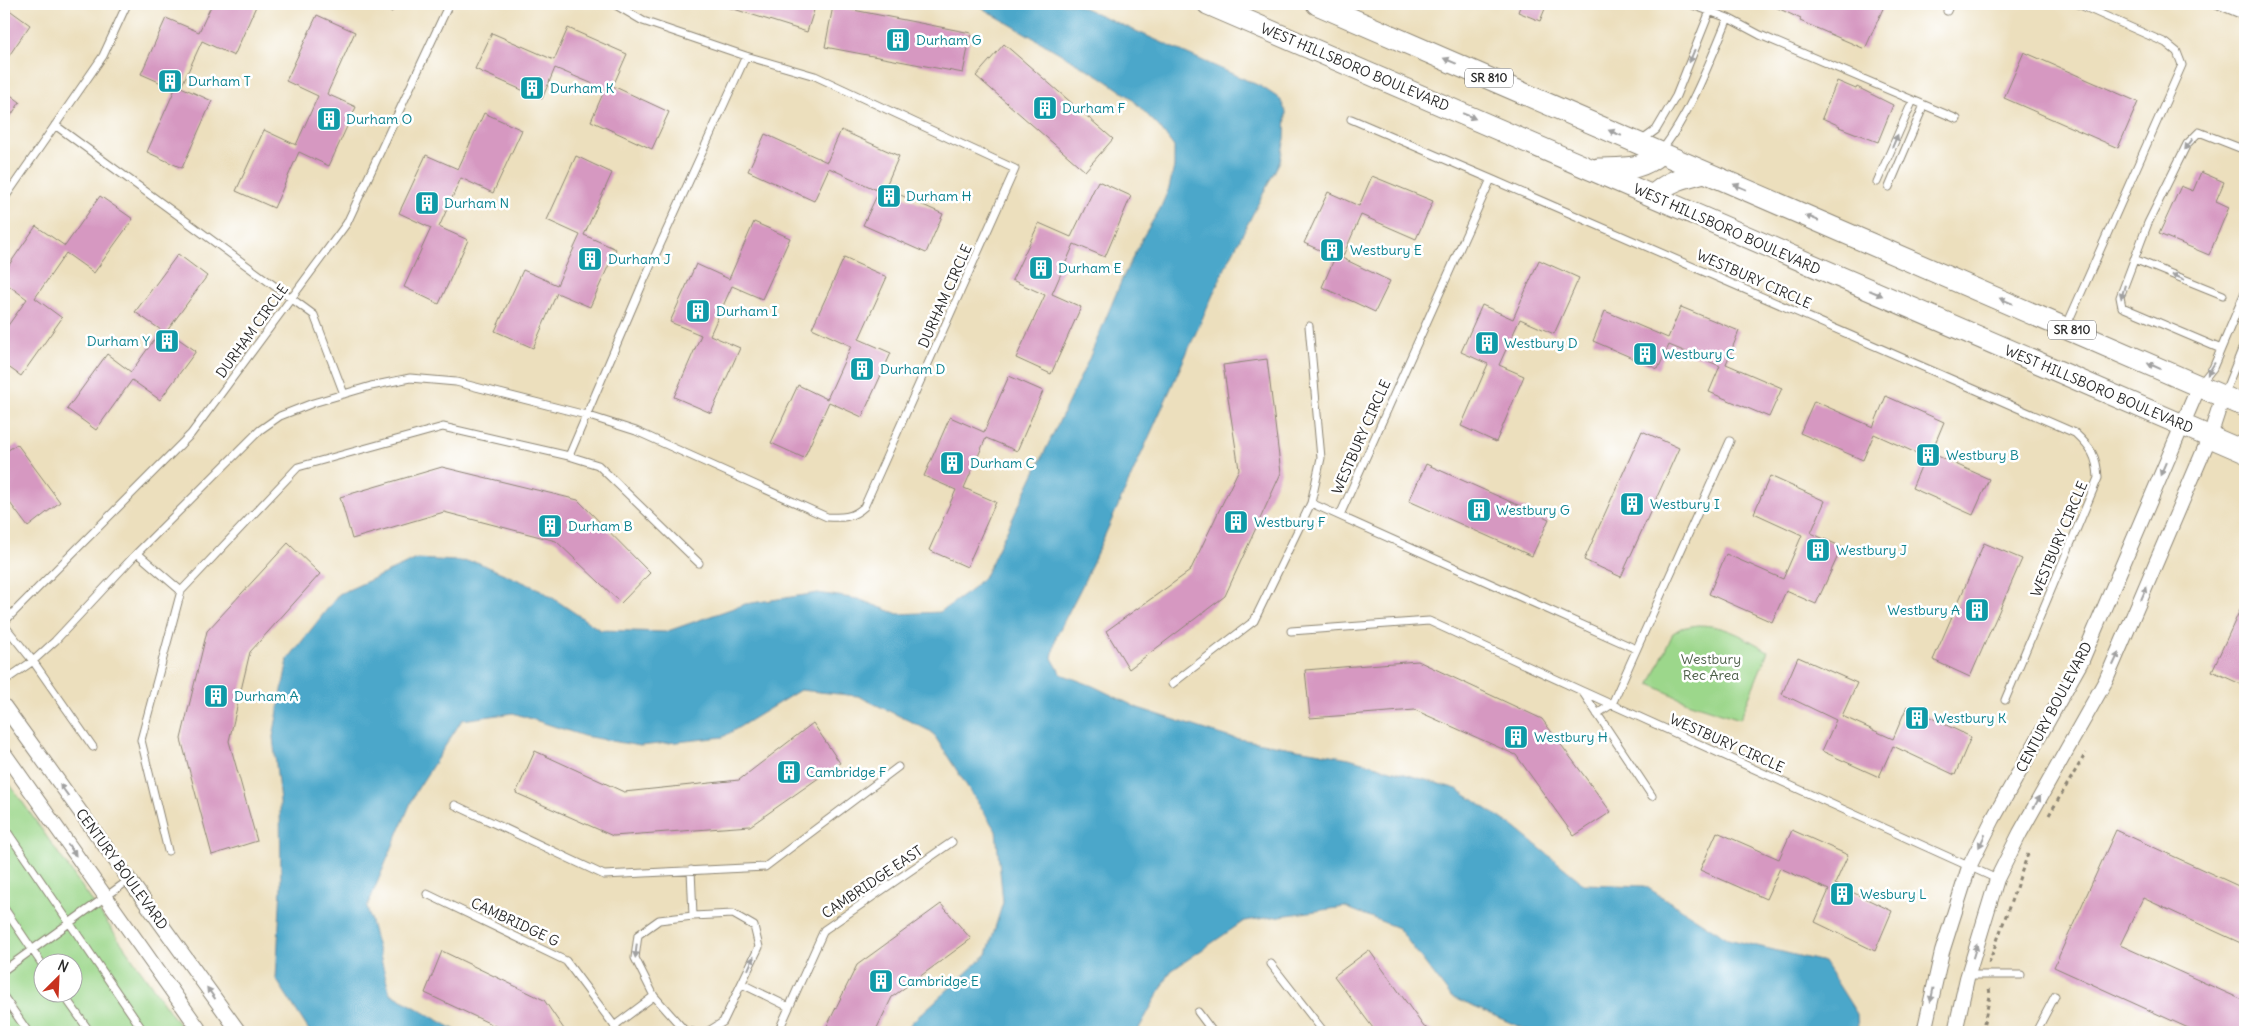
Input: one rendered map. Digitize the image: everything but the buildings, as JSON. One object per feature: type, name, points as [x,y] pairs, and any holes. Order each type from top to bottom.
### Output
[{"type":"main road","name":"WEST HILLSBORO BOULEVARD","points":[[1208,4],[2245,452]]},
{"type":"main road","name":"SR 810","points":[[1318,4],[2245,406]]},
{"type":"main road","points":[[1590,169],[1637,168],[1651,161],[1660,152]]},
{"type":"main road","points":[[1653,196],[1662,187],[1674,180],[1704,172]]},
{"type":"street","name":"CENTURY BOULEVARD","points":[[1924,1032],[1942,952],[1970,867],[1993,818],[2082,660],[2199,386]]},
{"type":"street","points":[[1955,1032],[1968,975],[1997,878],[2020,833],[2106,680],[2210,436],[2223,396]]},
{"type":"street","name":"CENTURY BOULEVARD","points":[[4,706],[239,1032]]},
{"type":"street","name":"CENTURY BOULEVARD","points":[[4,753],[201,1032]]},
{"type":"lane","points":[[4,199],[103,56],[127,4]]},
{"type":"lane","name":"DURHAM CIRCLE","points":[[4,623],[191,434],[347,222],[449,4]]},
{"type":"lane","name":"DURHAM CIRCLE","points":[[4,681],[55,641],[138,552],[260,430],[280,416],[313,403],[371,386],[410,378],[456,382],[636,431],[827,517],[844,518],[857,513],[864,507],[1015,169],[815,76],[746,56],[643,21],[614,4]]},
{"type":"lane","points":[[1690,4],[1728,18],[1760,35],[1957,119]]},
{"type":"lane","points":[[2066,327],[2182,65],[2177,52],[2166,43],[2078,4]]},
{"type":"lane","points":[[2216,4],[2245,16]]},
{"type":"lane","points":[[1638,143],[1656,130],[1676,96],[1710,11]]},
{"type":"lane","points":[[1660,152],[1676,131],[1691,102],[1728,18]]},
{"type":"lane","points":[[568,456],[645,278],[746,56]]},
{"type":"lane","points":[[1877,182],[1912,100]]},
{"type":"lane","points":[[1889,187],[1924,105]]},
{"type":"lane","points":[[1351,119],[1491,179]]},
{"type":"lane","points":[[55,125],[292,297],[314,315],[344,394]]},
{"type":"lane","points":[[2221,350],[2122,307],[2120,297],[2148,223],[2187,144],[2199,132],[2245,150]]},
{"type":"lane","name":"WESTBURY CIRCLE","points":[[1340,515],[1491,179],[2075,433],[2089,447],[2098,462],[2098,478],[2005,700]]},
{"type":"lane","points":[[2134,259],[2222,295]]},
{"type":"lane","points":[[2199,386],[2213,368],[2245,292]]},
{"type":"lane","points":[[1172,684],[1254,622],[1312,503],[1321,458],[1309,326]]},
{"type":"lane","points":[[2223,396],[2245,342]]},
{"type":"lane","points":[[168,851],[141,740],[181,590],[298,467],[443,427],[568,456],[598,465],[699,563]]},
{"type":"lane","points":[[1597,714],[1612,704],[1730,441]]},
{"type":"lane","name":"WESTBURY CIRCLE","points":[[1312,503],[1636,649]]},
{"type":"lane","points":[[138,552],[181,590]]},
{"type":"lane","points":[[1292,631],[1429,621],[1582,691],[1652,796]]},
{"type":"lane","points":[[4,623],[33,660],[93,747]]},
{"type":"lane","name":"WESTBURY CIRCLE","points":[[1582,691],[1997,878]]},
{"type":"lane","points":[[454,805],[604,875],[765,866],[898,767]]},
{"type":"lane","points":[[4,827],[144,1032]]},
{"type":"lane","name":"CAMBRIDGE EAST","points":[[778,1032],[824,930],[952,842]]},
{"type":"lane","points":[[691,870],[693,916]]},
{"type":"lane","points":[[4,970],[129,880]]},
{"type":"lane","name":"CAMBRIDGE G","points":[[427,894],[566,960],[616,1029]]},
{"type":"lane","points":[[4,908],[36,954]]},
{"type":"lane","points":[[692,1032],[685,1031],[654,996],[635,958],[638,934],[659,920],[733,914],[754,926],[758,947],[742,984],[722,1022],[707,1032]]},
{"type":"lane","points":[[1271,964],[1324,1032]]},
{"type":"lane","points":[[1968,975],[2021,975]]},
{"type":"lane","points":[[742,984],[789,1007]]},
{"type":"lane","points":[[616,1029],[654,996]]},
{"type":"lane","points":[[2036,1032],[2054,996]]},
{"type":"lane","points":[[4,997],[28,1032]]},
{"type":"lane","points":[[70,1004],[90,1032]]},
{"type":"lane","points":[[1198,1012],[1212,1032]]},
{"type":"path","points":[[2049,816],[2086,753]]},
{"type":"path","points":[[1988,966],[2030,848]]},
{"type":"path","points":[[1982,1032],[1990,996]]},
{"type":"green space","name":"Westbury Rec Area","points":[[1697,625],[1726,630],[1768,651],[1740,719],[1687,702],[1650,684],[1673,633],[1681,628]]},
{"type":"green space","points":[[4,776],[184,1032],[4,1032]]},
{"type":"water","points":[[975,4],[1075,4],[1262,87],[1280,99],[1286,112],[1285,139],[1280,161],[1225,268],[1082,586],[1056,637],[1052,658],[1061,674],[1093,686],[1138,708],[1228,737],[1349,758],[1457,789],[1514,827],[1584,884],[1645,886],[1728,939],[1824,962],[1857,1014],[1858,1032],[1540,1032],[1527,1030],[1451,997],[1398,928],[1345,907],[1244,921],[1171,971],[1137,1032],[907,1032],[911,1023],[987,954],[1003,902],[996,831],[932,732],[858,696],[800,690],[723,737],[640,746],[584,736],[513,713],[462,720],[415,793],[367,907],[390,993],[459,1032],[310,1032],[276,979],[281,887],[280,801],[273,737],[288,659],[339,594],[417,559],[477,562],[541,590],[600,630],[665,632],[745,604],[818,593],[858,599],[898,614],[940,612],[970,591],[986,574],[1088,361],[1123,277],[1144,235],[1160,209],[1169,188],[1174,167],[1174,147],[1160,128],[1130,97],[1101,77]]},
{"type":"place","name":"Durham G","points":[[898,40]]},
{"type":"place","name":"Durham T","points":[[170,81]]},
{"type":"place","name":"Durham K","points":[[532,88]]},
{"type":"place","name":"Durham F","points":[[1045,108]]},
{"type":"place","name":"Durham O","points":[[329,119]]},
{"type":"place","name":"Durham H","points":[[889,196]]},
{"type":"place","name":"Durham N","points":[[427,203]]},
{"type":"place","name":"Westbury E","points":[[1332,250]]},
{"type":"place","name":"Durham J","points":[[590,259]]},
{"type":"place","name":"Durham E","points":[[1041,268]]},
{"type":"place","name":"Durham I","points":[[698,311]]},
{"type":"place","name":"Durham Y","points":[[167,341]]},
{"type":"place","name":"Westbury D","points":[[1487,343]]},
{"type":"place","name":"Westbury C","points":[[1645,354]]},
{"type":"place","name":"Durham D","points":[[862,369]]},
{"type":"place","name":"Westbury B","points":[[1928,455]]},
{"type":"place","name":"Durham C","points":[[952,463]]},
{"type":"place","name":"Westbury I","points":[[1632,504]]},
{"type":"place","name":"Westbury G","points":[[1479,510]]},
{"type":"place","name":"Westbury F","points":[[1236,522]]},
{"type":"place","name":"Durham B","points":[[550,526]]},
{"type":"place","name":"Westbury J","points":[[1818,550]]},
{"type":"place","name":"Westbury A","points":[[1977,610]]},
{"type":"place","name":"Durham A","points":[[216,696]]},
{"type":"place","name":"Westbury K","points":[[1917,718]]},
{"type":"place","name":"Westbury H","points":[[1516,737]]},
{"type":"place","name":"Cambridge F","points":[[789,772]]},
{"type":"place","name":"Wesbury L","points":[[1842,894]]},
{"type":"place","name":"Cambridge E","points":[[881,981]]}]
